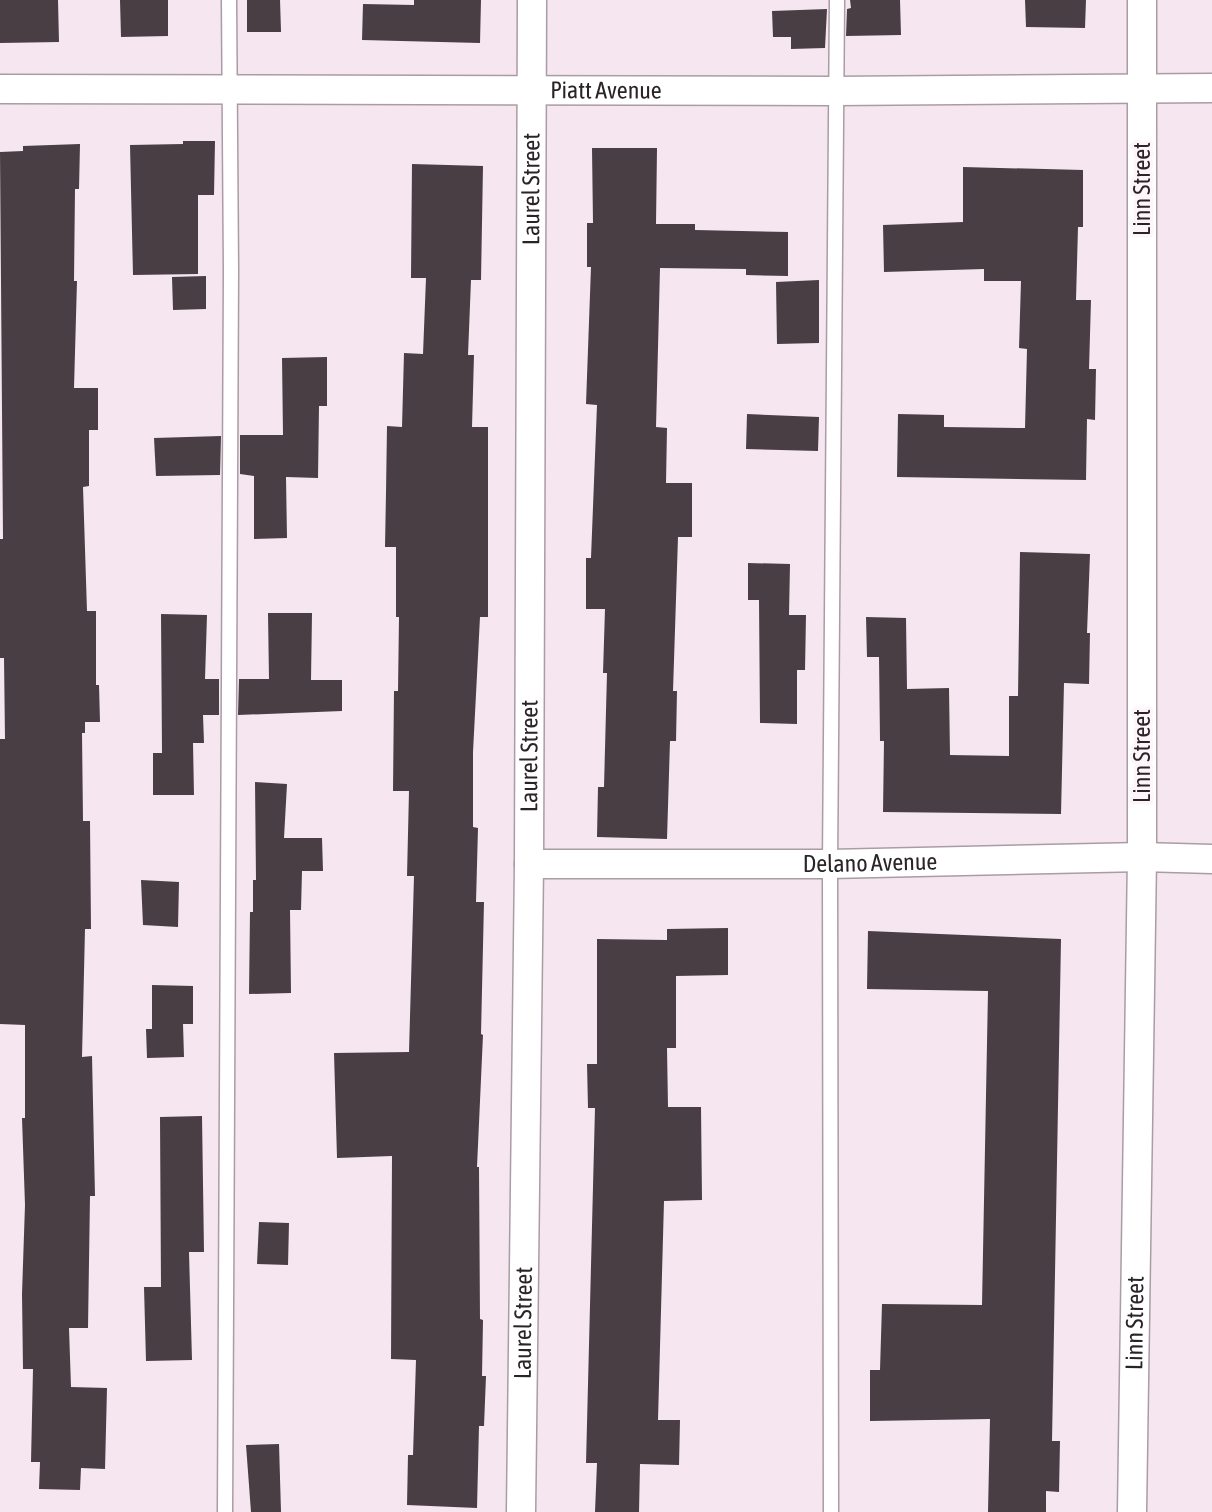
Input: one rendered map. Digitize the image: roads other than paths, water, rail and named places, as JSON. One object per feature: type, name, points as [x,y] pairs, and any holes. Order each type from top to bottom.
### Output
[{"type":"street","name":"Laurel Street","points":[[521,1512],[529,864],[532,0]]},
{"type":"street","name":"Linn Street","points":[[1132,1512],[1142,857],[1142,0]]},
{"type":"street","name":"Piatt Avenue","points":[[0,89],[835,91],[1212,88]]},
{"type":"street","name":"Delano Avenue","points":[[529,864],[830,864],[1142,857],[1212,859]]},
{"type":"lane","points":[[225,1512],[231,271],[229,0]]},
{"type":"lane","points":[[831,1512],[830,864],[837,0]]}]
